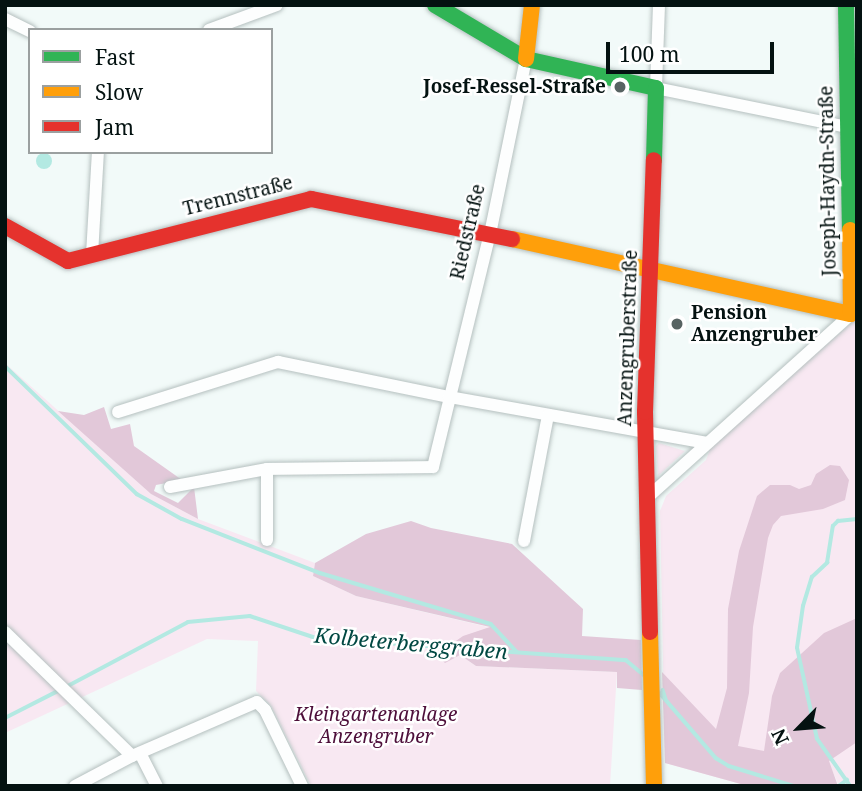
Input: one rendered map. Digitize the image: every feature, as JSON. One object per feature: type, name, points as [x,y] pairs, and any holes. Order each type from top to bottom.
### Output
[{"type":"street","points":[[214,28],[277,5]]},
{"type":"street","points":[[435,5],[526,59],[853,129]]},
{"type":"street","name":"Riedstraße","points":[[267,469],[433,467],[491,234],[526,59],[532,5]]},
{"type":"street","name":"Anzengruberstraße","points":[[654,786],[646,431],[659,5]]},
{"type":"street","name":"Joseph-Haydn-Straße","points":[[846,5],[853,129],[854,311]]},
{"type":"street","points":[[5,19],[28,30]]},
{"type":"street","points":[[92,256],[98,154]]},
{"type":"street","name":"Trennstraße","points":[[5,226],[68,261],[311,199],[854,311]]},
{"type":"street","points":[[648,497],[854,311]]},
{"type":"street","points":[[118,412],[278,362],[449,397],[707,443]]},
{"type":"street","points":[[524,541],[548,415]]},
{"type":"street","points":[[170,487],[267,469],[267,540]]},
{"type":"street","points":[[5,632],[68,695],[136,755],[157,786]]},
{"type":"street","points":[[75,786],[136,755],[257,702],[261,704],[302,786]]},
{"type":"green space","points":[[309,204],[318,208],[68,271],[23,246],[65,266]]},
{"type":"green space","points":[[857,318],[857,786],[839,786],[828,761],[748,786],[665,763],[660,511],[666,496],[706,460],[712,444]]},
{"type":"green space","name":"Kleingartenanlage Anzengruber","points":[[5,363],[151,494],[198,519],[315,563],[313,576],[356,596],[492,628],[460,655],[476,666],[617,672],[610,786],[311,786],[271,706],[256,691],[258,641],[207,639],[5,733]]},
{"type":"green space","points":[[659,443],[685,451],[658,476],[656,446]]},
{"type":"shaded area","points":[[104,407],[111,429],[130,424],[134,446],[182,480],[156,485],[154,491],[178,503],[194,487],[198,519],[151,494],[58,411],[84,415]]},
{"type":"shaded area","points":[[830,465],[840,466],[849,480],[845,500],[823,509],[781,516],[773,525],[768,538],[753,627],[749,693],[738,746],[764,751],[772,696],[780,673],[824,633],[857,618],[857,742],[829,761],[838,786],[748,786],[665,763],[662,672],[716,729],[727,688],[728,609],[739,551],[757,496],[770,485],[790,485],[799,489],[811,485],[816,474]]},
{"type":"shaded area","points":[[411,521],[431,528],[512,544],[583,609],[582,636],[641,640],[642,690],[617,688],[617,672],[476,666],[460,655],[445,663],[436,655],[463,636],[490,627],[356,596],[313,576],[315,563],[366,534]]},
{"type":"water","points":[[47,154],[51,158],[50,167],[38,167],[38,155]]},
{"type":"waterway","points":[[5,366],[137,494],[182,519],[320,573],[491,624],[517,652]]},
{"type":"waterway","points":[[850,786],[817,739],[797,648],[803,606],[812,577],[827,563],[833,526],[838,521],[857,519]]},
{"type":"waterway","name":"Kolbeterberggraben","points":[[66,687],[188,622],[250,616],[316,638],[626,660],[645,676]]},
{"type":"waterway","name":"Kolbeterberggraben","points":[[5,718],[60,690]]},
{"type":"waterway","name":"Kolbeterberggraben","points":[[663,690],[666,699]]},
{"type":"waterway","name":"Kolbeterberggraben","points":[[659,692],[716,758],[729,766],[794,786]]},
{"type":"waterway","name":"Kolbeterberggraben","points":[[839,786],[847,780]]},
{"type":"traffic: fast","points":[[435,5],[526,59],[656,88],[654,160]]},
{"type":"traffic: fast","points":[[846,5],[850,230]]},
{"type":"traffic: slow","points":[[526,59],[532,5]]},
{"type":"traffic: slow","points":[[512,239],[851,314],[850,230]]},
{"type":"traffic: slow","points":[[650,632],[654,786]]},
{"type":"traffic: jam","points":[[650,632],[645,412],[654,160]]},
{"type":"traffic: jam","points":[[5,226],[68,261],[311,199],[512,239]]},
{"type":"place","name":"Josef-Ressel-Straße","points":[[620,87]]},
{"type":"place","name":"Pension Anzengruber","points":[[677,324]]}]
